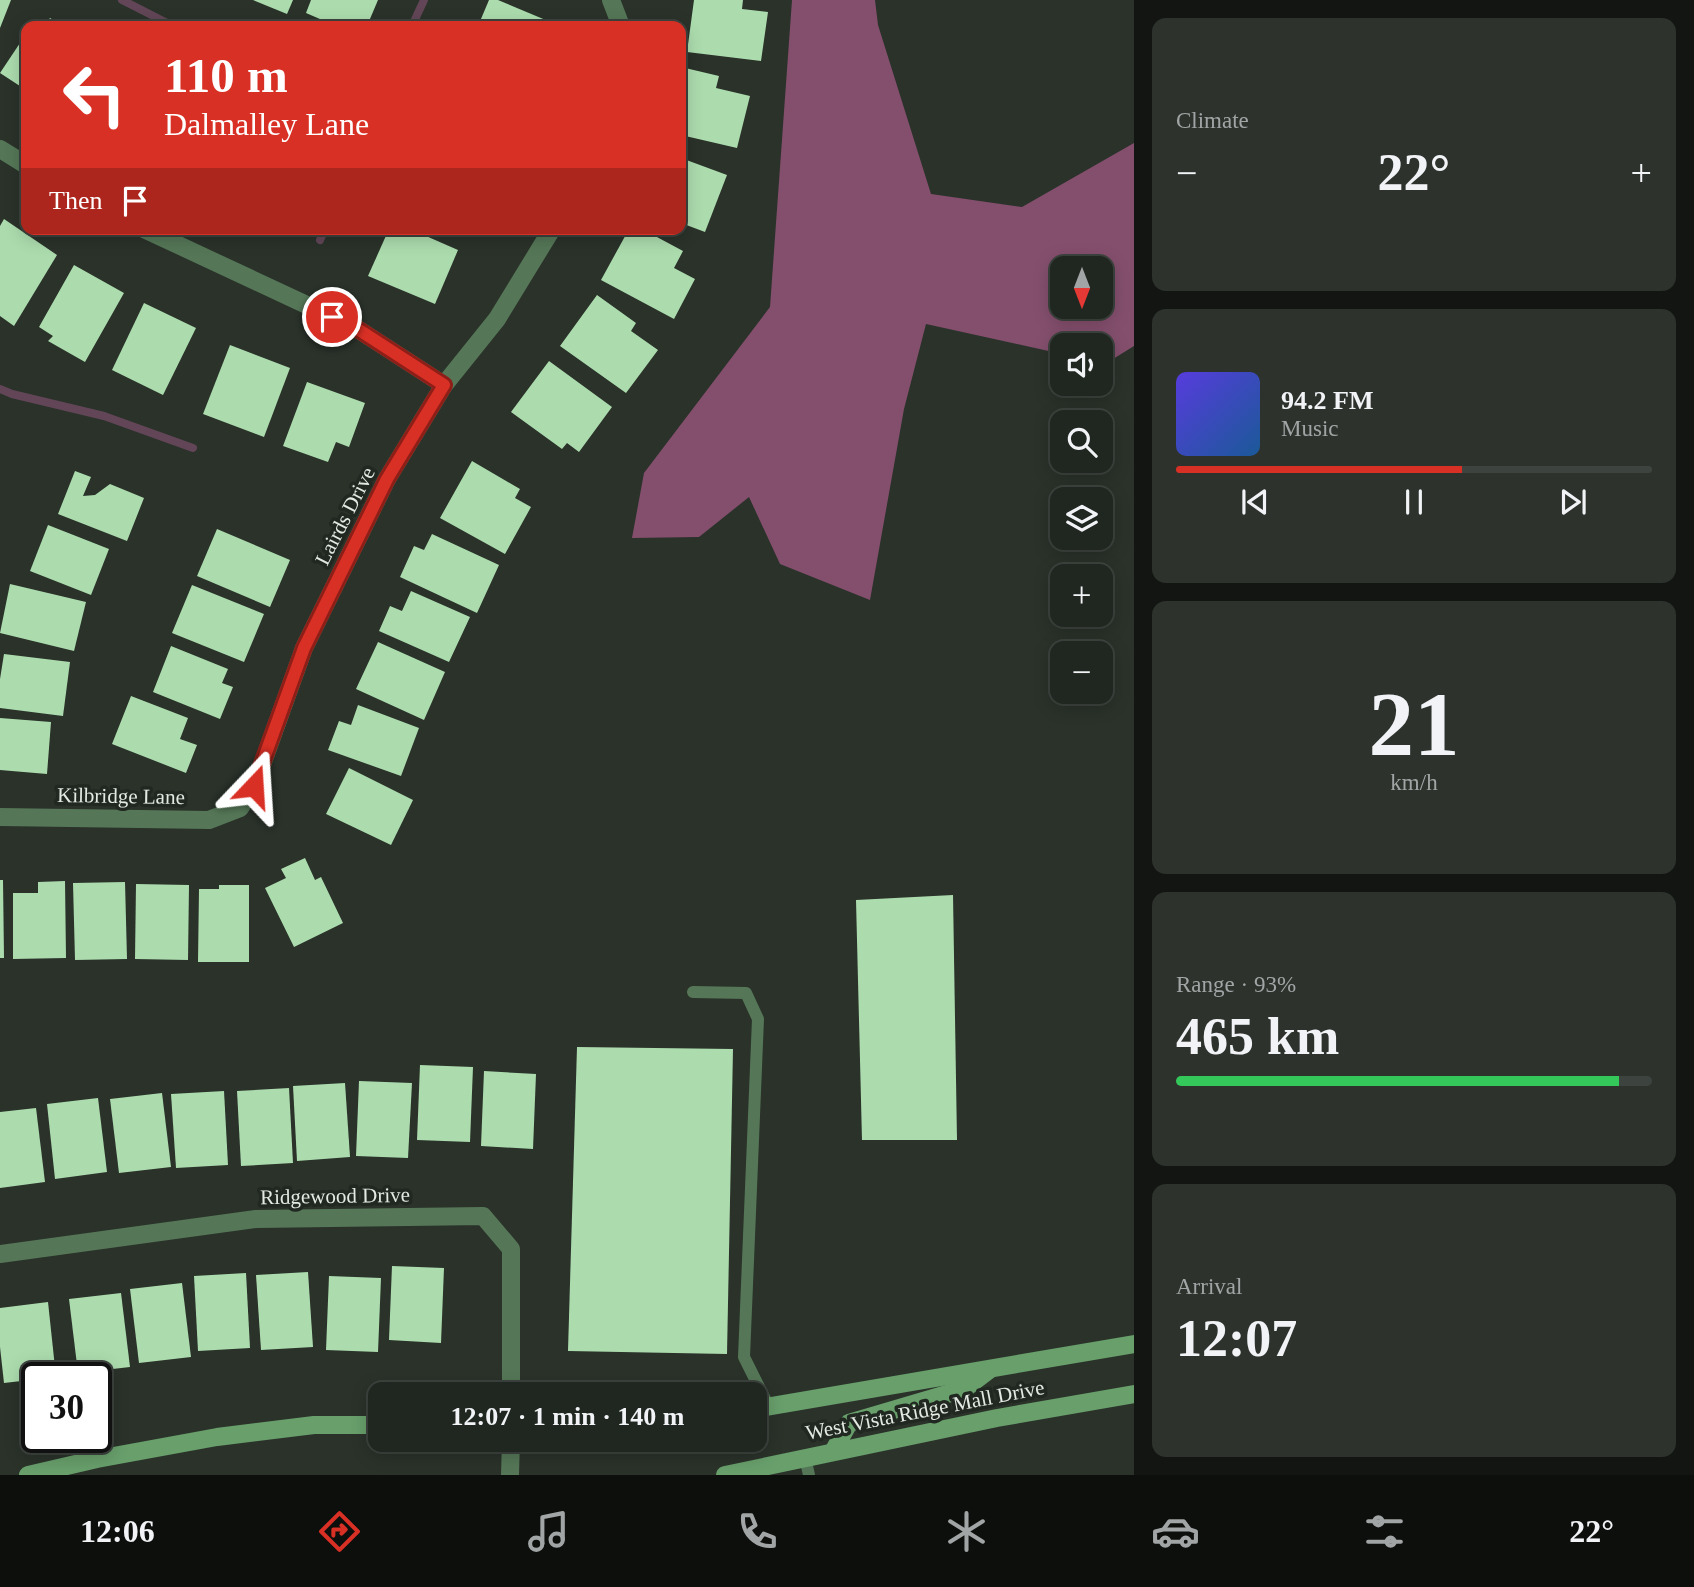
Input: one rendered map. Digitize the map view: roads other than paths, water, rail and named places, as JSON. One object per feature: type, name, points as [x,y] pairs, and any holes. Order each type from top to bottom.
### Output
[{"type":"main road","name":"West Vista Ridge Mall Drive","points":[[767,1407],[1134,1344]]},
{"type":"main road","points":[[834,1450],[849,1423],[964,1389],[991,1369]]},
{"type":"main road","name":"West Vista Ridge Mall Drive","points":[[725,1475],[834,1450],[1134,1394]]},
{"type":"main road","points":[[28,1475],[217,1437],[314,1425],[368,1425]]},
{"type":"street","points":[[611,0],[619,21]]},
{"type":"street","points":[[0,149],[21,161]]},
{"type":"street","points":[[157,235],[356,328],[444,385]]},
{"type":"street","name":"Lairds Drive","points":[[240,808],[254,786],[304,648],[387,479],[444,385],[496,319],[548,235]]},
{"type":"street","name":"Kilbridge Lane","points":[[0,817],[209,820],[240,808]]},
{"type":"street","name":"Ridgewood Drive","points":[[0,1254],[256,1219],[483,1216],[512,1249],[512,1382]]},
{"type":"street","points":[[510,1475],[511,1452]]},
{"type":"lane","points":[[693,992],[746,993],[758,1019],[744,1357],[753,1382]]},
{"type":"lane","points":[[805,1457],[809,1475]]},
{"type":"waterway","points":[[122,0],[163,21]]},
{"type":"waterway","points":[[414,21],[424,0]]},
{"type":"waterway","points":[[320,240],[322,235]]},
{"type":"waterway","points":[[0,389],[104,416],[193,448]]}]
